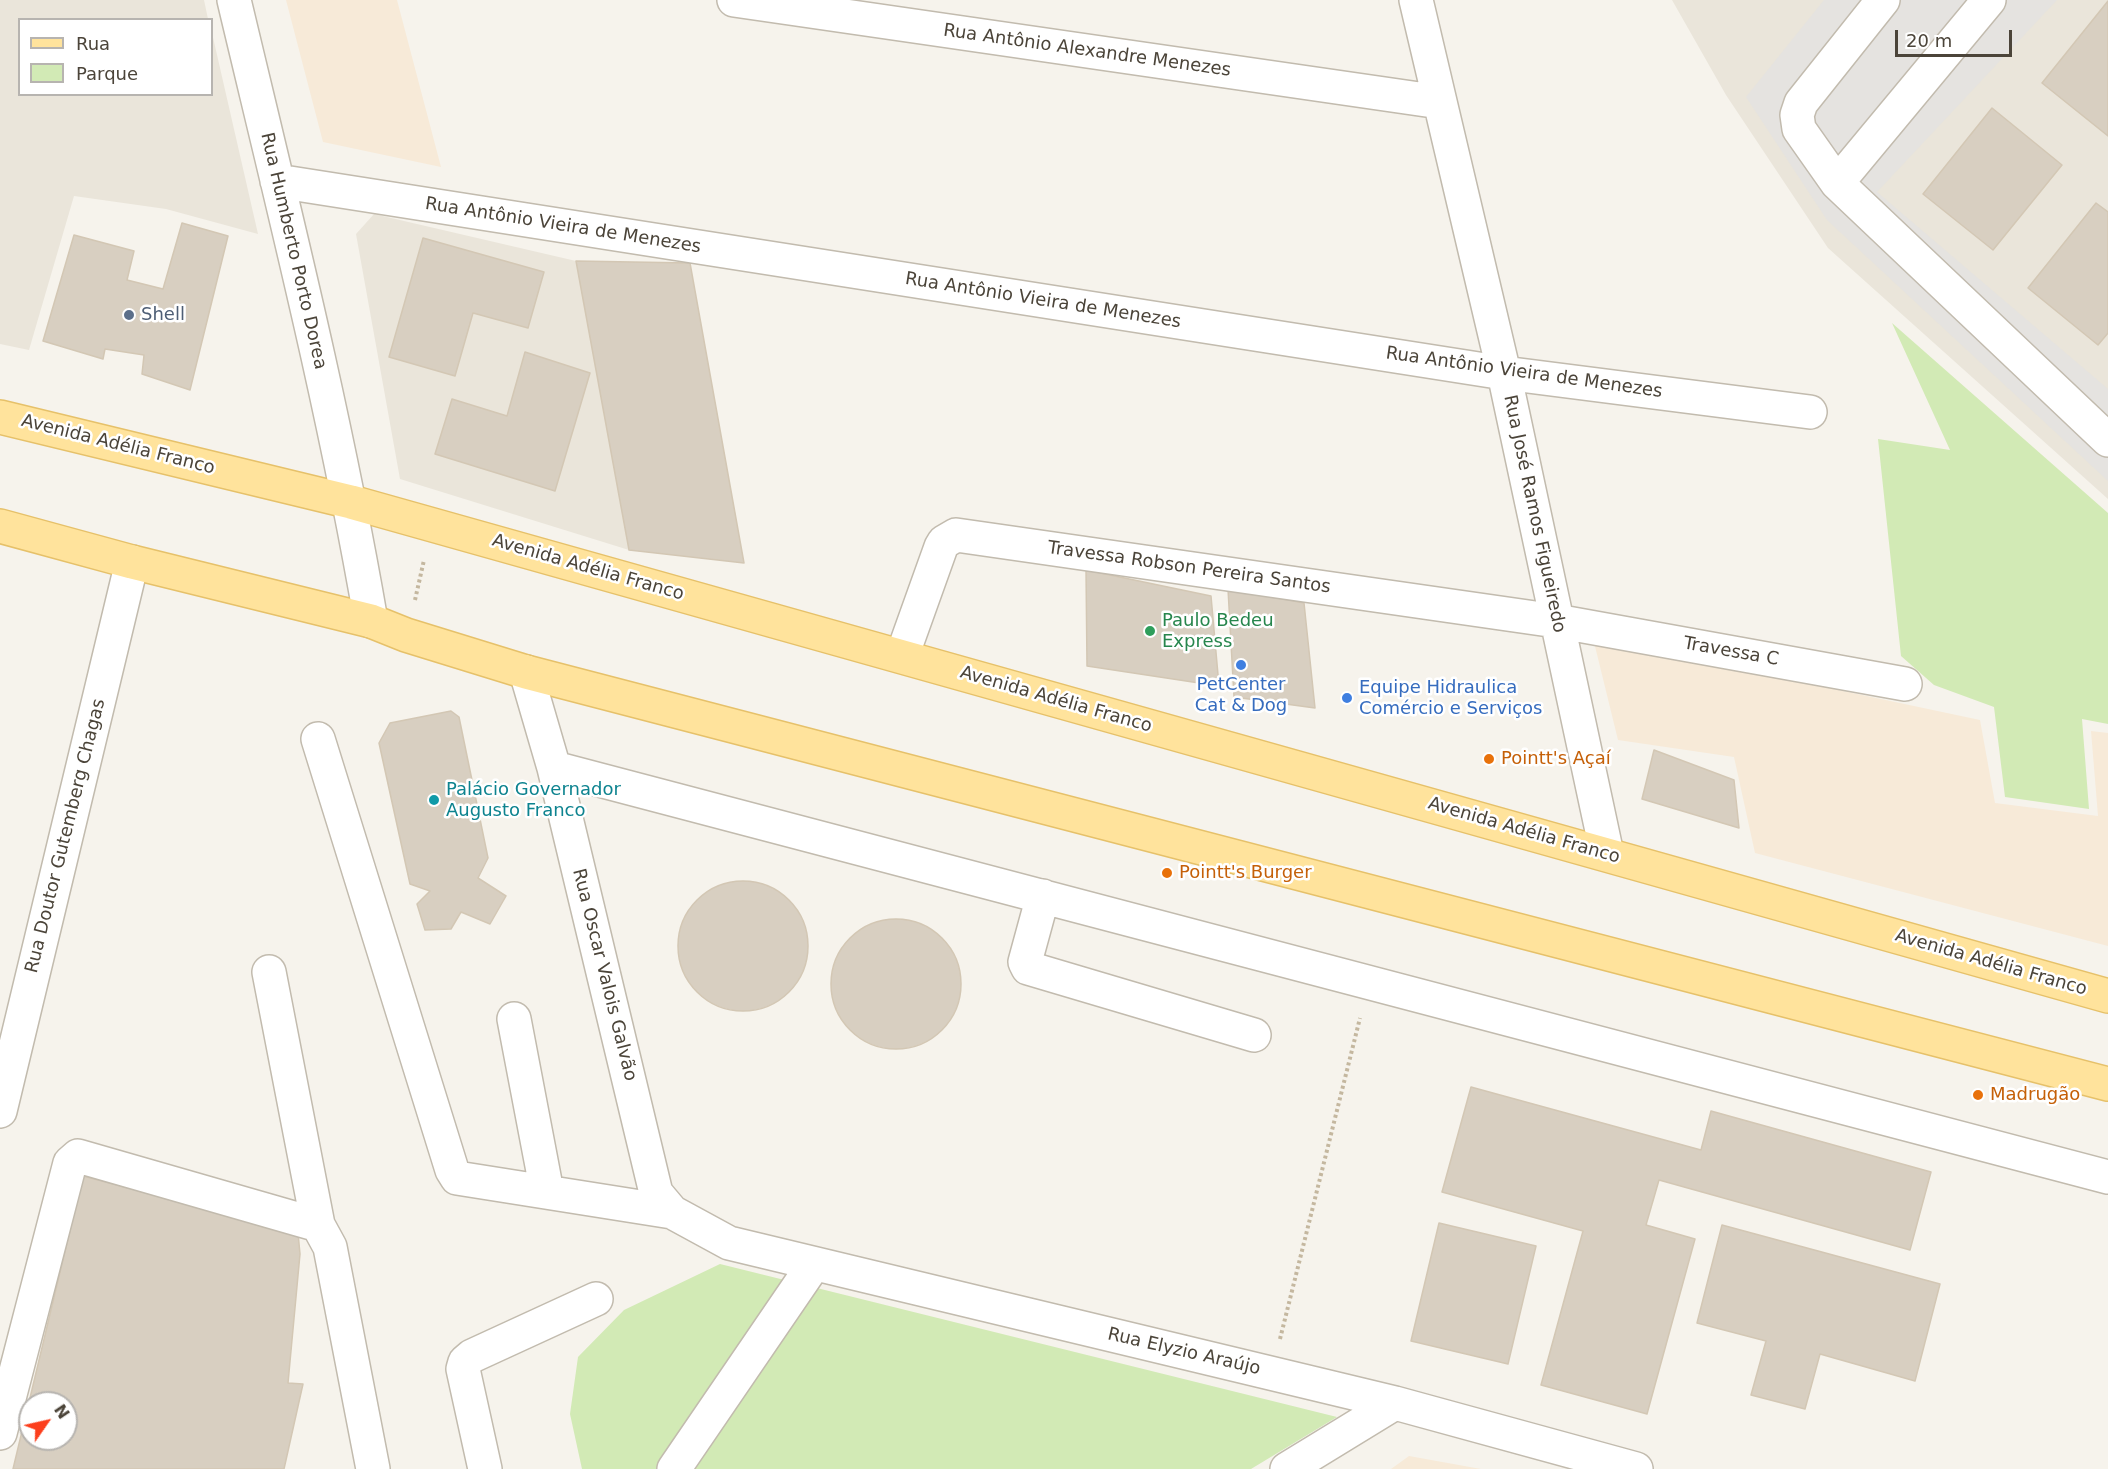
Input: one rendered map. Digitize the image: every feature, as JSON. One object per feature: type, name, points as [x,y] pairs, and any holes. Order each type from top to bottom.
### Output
[{"type":"main road","name":"Avenida Adélia Franco","points":[[0,417],[351,501],[2108,996]]},
{"type":"main road","points":[[0,526],[132,562],[371,621],[406,635],[526,672],[2108,1084]]},
{"type":"street","name":"Rua Humberto Porto Dorea","points":[[234,0],[351,501],[371,621]]},
{"type":"street","name":"Rua Antônio Alexandre Menezes","points":[[734,0],[1440,102]]},
{"type":"street","name":"Rua José Ramos Figueiredo","points":[[1416,0],[1504,373],[1607,854]]},
{"type":"street","points":[[1882,0],[1801,103],[1797,115],[1798,129],[1837,183],[2108,440]]},
{"type":"street","points":[[1837,183],[1989,0]]},
{"type":"street","name":"Rua Antônio Vieira de Menezes","points":[[277,181],[1504,373],[1810,412]]},
{"type":"street","name":"Travessa Robson Pereira Santos","points":[[902,656],[941,547],[944,542],[956,535],[1556,621]]},
{"type":"street","name":"Rua Doutor Gutemberg Chagas","points":[[0,1110],[132,562]]},
{"type":"street","name":"Travessa C","points":[[1556,621],[1905,684]]},
{"type":"street","name":"Rua Oscar Valois Galvão","points":[[526,672],[554,768],[656,1193],[672,1212],[729,1243]]},
{"type":"street","points":[[318,739],[452,1170],[457,1178],[672,1212]]},
{"type":"street","points":[[554,768],[2108,1177]]},
{"type":"street","points":[[1043,896],[1024,962],[1028,968],[1254,1035]]},
{"type":"street","points":[[269,972],[318,1225],[330,1247],[373,1469]]},
{"type":"street","points":[[513,1019],[547,1192]]},
{"type":"street","points":[[0,1433],[70,1163],[78,1156],[318,1225]]},
{"type":"street","name":"Rua Elyzio Araújo","points":[[729,1243],[1395,1402],[1636,1469]]},
{"type":"street","points":[[674,1469],[814,1264]]},
{"type":"street","points":[[485,1469],[463,1370],[465,1362],[472,1356],[596,1299]]},
{"type":"street","points":[[1287,1469],[1395,1402]]},
{"type":"path","points":[[406,635],[432,524]]},
{"type":"path","points":[[1272,1373],[1369,982]]},
{"type":"shaded area","points":[[0,0],[204,0],[208,18],[18,18],[18,96],[213,96],[213,37],[258,234],[166,209],[74,196],[29,350],[0,344]]},
{"type":"shaded area","points":[[286,0],[397,0],[441,167],[323,142]]},
{"type":"shaded area","points":[[1672,0],[2108,0],[2108,499],[1828,248],[1726,95]]},
{"type":"shaded area","points":[[1824,0],[2057,0],[1877,192],[2108,389],[2108,481],[1827,220],[1746,97]]},
{"type":"shaded area","points":[[374,214],[576,261],[629,550],[400,479],[356,234]]},
{"type":"shaded area","points":[[1593,638],[1980,720],[1995,803],[2098,816],[2091,731],[2108,733],[2108,946],[1755,853],[1734,757],[1618,740]]},
{"type":"shaded area","points":[[1409,1456],[1481,1469],[1391,1469]]},
{"type":"green space","points":[[1892,323],[2108,513],[2108,724],[2082,719],[2089,809],[2005,797],[1994,707],[1934,685],[1901,656],[1878,439],[1950,450]]},
{"type":"green space","points":[[720,1264],[1337,1417],[1251,1469],[582,1469],[570,1414],[578,1357],[624,1310]]},
{"type":"building","points":[[2108,1],[2108,136],[2042,83]]},
{"type":"building","points":[[1992,108],[2062,165],[1993,250],[1923,194]]},
{"type":"building","points":[[2096,203],[2108,212],[2108,333],[2098,345],[2028,288]]},
{"type":"building","name":"Shell","points":[[182,223],[228,236],[190,390],[142,374],[144,355],[105,349],[103,359],[43,341],[74,235],[134,251],[127,280],[163,289]]},
{"type":"building","points":[[423,238],[544,272],[528,328],[473,313],[455,376],[389,357]]},
{"type":"building","points":[[576,261],[690,263],[744,563],[629,550]]},
{"type":"building","points":[[525,352],[590,373],[555,491],[435,454],[452,399],[507,416]]},
{"type":"building","name":"Paulo Bedeu Express","points":[[1086,570],[1211,596],[1219,686],[1087,666]]},
{"type":"building","points":[[1228,589],[1304,603],[1315,708],[1234,697]]},
{"type":"building","name":"Palácio Governador Augusto Franco","points":[[451,711],[459,717],[488,858],[478,878],[506,896],[490,924],[461,912],[451,929],[425,930],[417,904],[430,891],[410,884],[379,743],[390,723]]},
{"type":"building","points":[[1654,750],[1734,780],[1739,828],[1642,799]]},
{"type":"building","points":[[743,881],[768,886],[789,900],[803,921],[808,946],[803,971],[789,992],[768,1006],[743,1011],[718,1006],[697,992],[683,971],[678,946],[683,921],[697,900],[718,886]]},
{"type":"building","points":[[896,919],[921,924],[942,938],[956,959],[961,984],[956,1009],[942,1030],[921,1044],[896,1049],[871,1044],[850,1030],[836,1009],[831,984],[836,959],[850,938],[871,924]]},
{"type":"building","points":[[1471,1087],[1701,1150],[1711,1111],[1931,1172],[1910,1250],[1659,1180],[1646,1225],[1695,1239],[1647,1414],[1541,1385],[1583,1231],[1442,1192]]},
{"type":"building","points":[[83,1176],[298,1233],[300,1254],[288,1383],[303,1384],[284,1469],[13,1469],[18,1448],[18,1451],[78,1451],[78,1391],[32,1391]]},
{"type":"building","points":[[1439,1223],[1536,1246],[1508,1364],[1411,1341]]},
{"type":"building","points":[[1722,1225],[1940,1284],[1915,1381],[1820,1354],[1805,1409],[1751,1395],[1766,1341],[1697,1323]]},
{"type":"place","name":"Shell","points":[[129,315]]},
{"type":"place","name":"Paulo Bedeu Express","points":[[1150,631]]},
{"type":"place","name":"PetCenter Cat & Dog","points":[[1241,665]]},
{"type":"place","name":"Equipe Hidraulica Comércio e Serviços","points":[[1347,698]]},
{"type":"place","name":"Pointt's Açaí","points":[[1489,759]]},
{"type":"place","name":"Palácio Governador Augusto Franco","points":[[434,800]]},
{"type":"place","name":"Pointt's Burger","points":[[1167,873]]},
{"type":"place","name":"Madrugão","points":[[1978,1095]]}]
